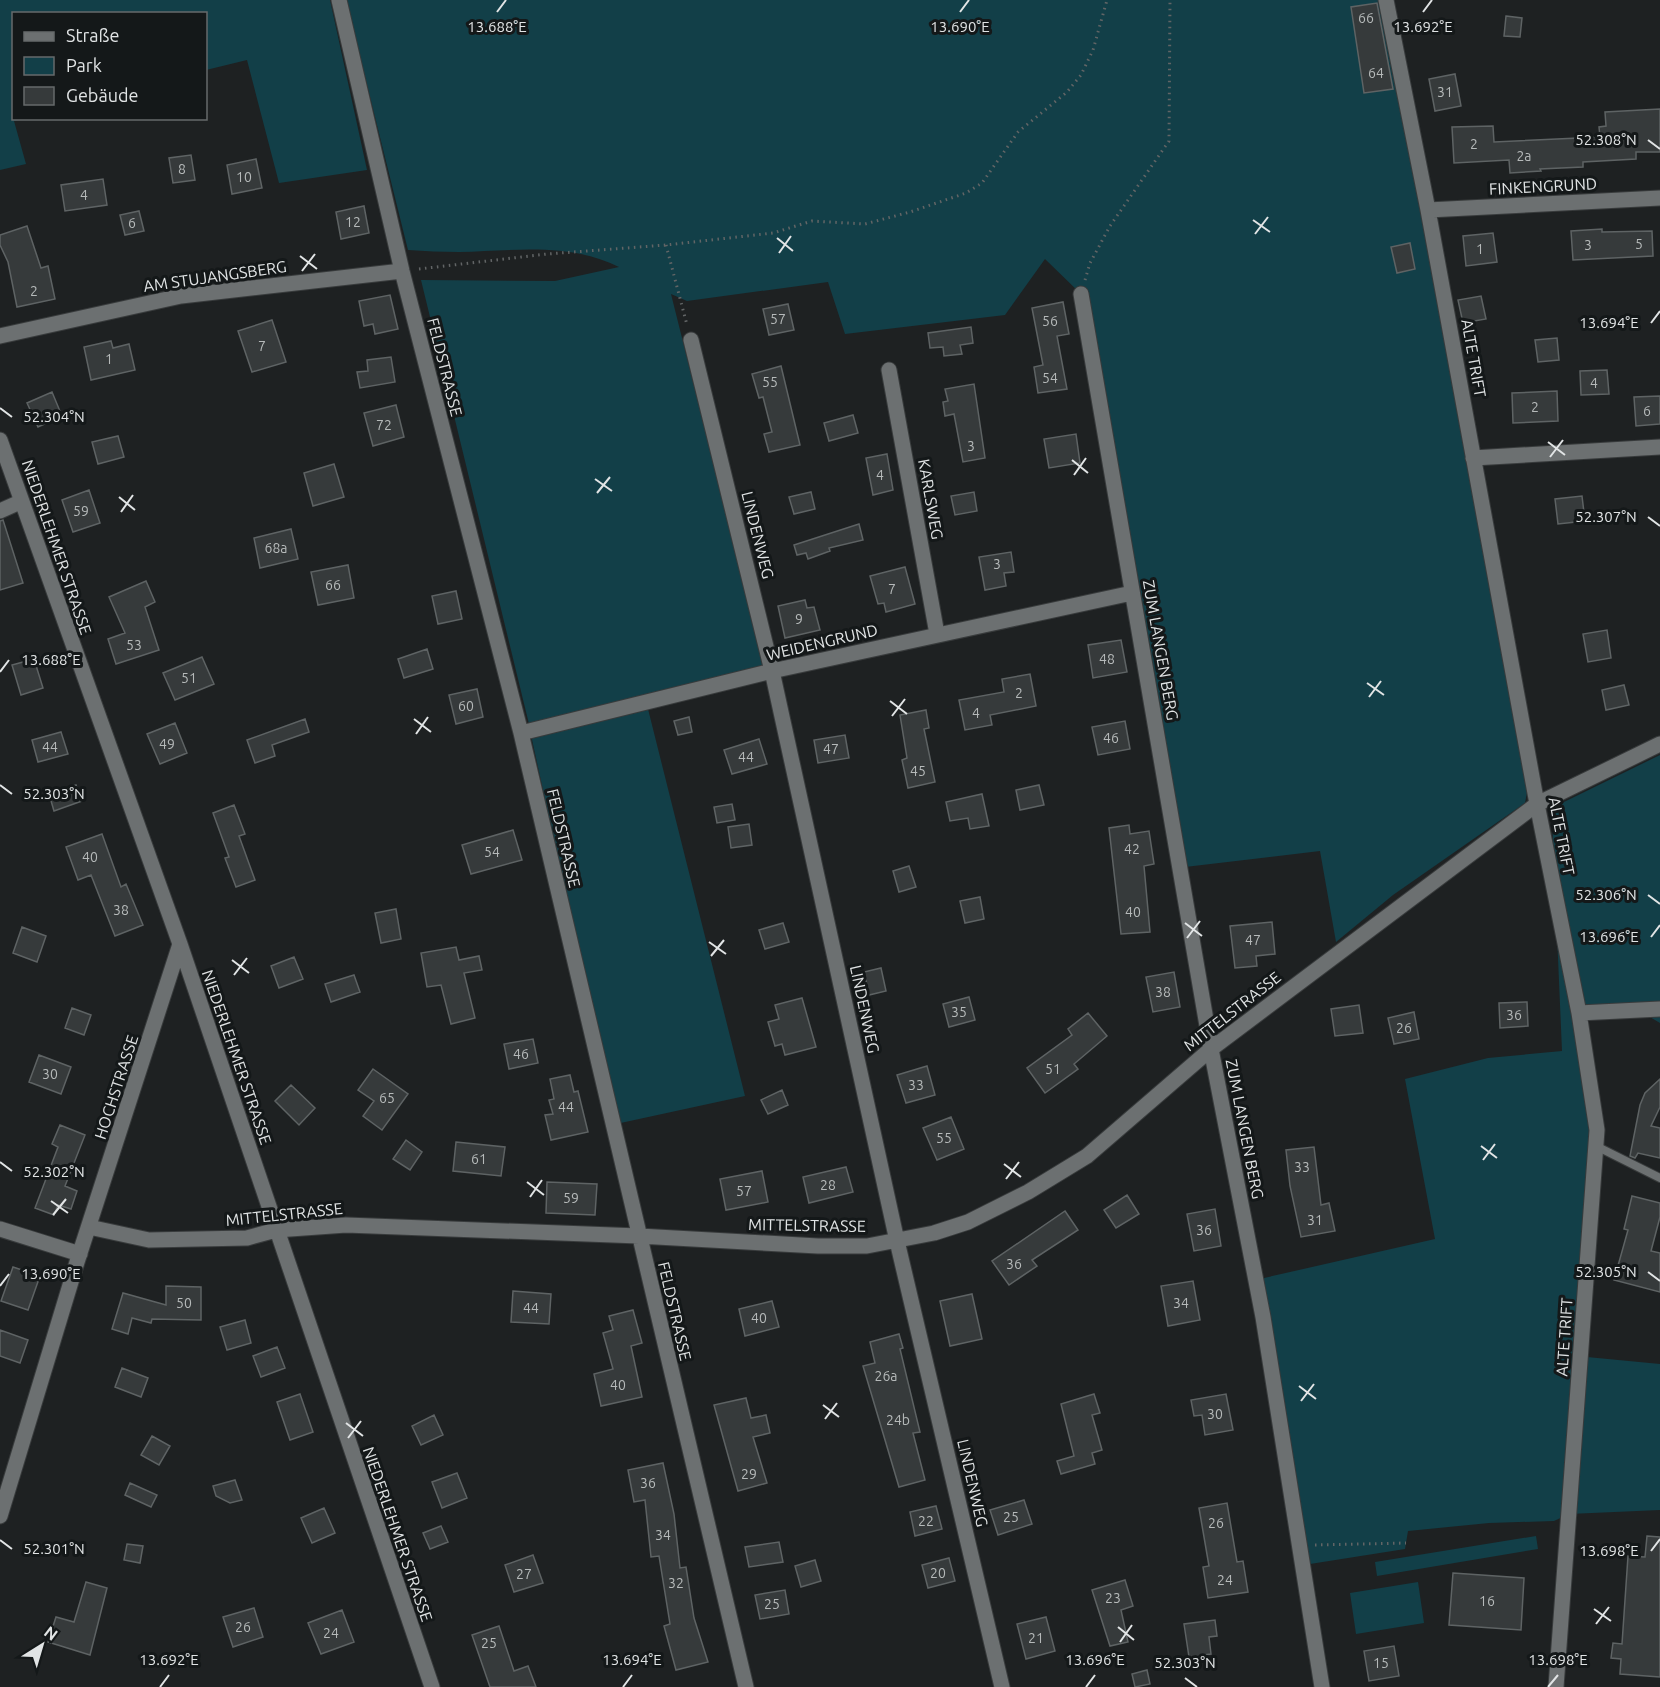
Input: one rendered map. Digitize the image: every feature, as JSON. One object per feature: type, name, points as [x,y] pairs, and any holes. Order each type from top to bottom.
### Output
[{"type":"street","name":"FELDSTRASSE","points":[[339,0],[402,271],[520,733],[746,1687]]},
{"type":"street","name":"ALTE TRIFT","points":[[1386,0],[1428,210],[1537,804],[1579,1013],[1597,1130],[1556,1687]]},
{"type":"street","name":"FINKENGRUND","points":[[1428,210],[1660,198]]},
{"type":"street","name":"AM STUJANGSBERG","points":[[0,336],[182,296],[402,271]]},
{"type":"street","name":"ZUM LANGEN BERG","points":[[1081,294],[1211,1049],[1263,1317],[1322,1687]]},
{"type":"street","name":"LINDENWEG","points":[[691,340],[772,671],[897,1241],[1002,1687]]},
{"type":"street","name":"KARLSWEG","points":[[889,370],[937,634]]},
{"type":"street","name":"NIEDERLEHMER STRASSE","points":[[0,440],[20,502],[180,944],[432,1687]]},
{"type":"street","points":[[1473,458],[1660,447]]},
{"type":"street","points":[[0,511],[20,502]]},
{"type":"street","name":"WEIDENGRUND","points":[[520,733],[772,671],[1132,593]]},
{"type":"street","name":"MITTELSTRASSE","points":[[89,1227],[149,1240],[247,1239],[276,1230],[346,1225],[639,1236],[818,1246],[867,1246],[897,1241],[968,1222],[1028,1192],[1087,1156],[1211,1049],[1537,804],[1660,744]]},
{"type":"street","name":"HOCHSTRASSE","points":[[0,1516],[80,1254],[180,944]]},
{"type":"street","points":[[1579,1013],[1660,1009]]},
{"type":"street","points":[[0,1229],[80,1254]]},
{"type":"lane","points":[[1596,1146],[1660,1178]]},
{"type":"path","points":[[402,271],[547,254],[666,246],[773,233],[812,221],[865,224],[910,213],[966,193],[982,183],[1018,132],[1067,92],[1081,75],[1093,50],[1107,0]]},
{"type":"path","points":[[1081,294],[1090,263],[1110,226],[1169,141],[1170,0]]},
{"type":"path","points":[[666,246],[691,340]]},
{"type":"path","points":[[1298,1545],[1406,1544]]},
{"type":"green space","points":[[0,0],[330,0],[367,170],[279,183],[247,60],[207,70],[207,12],[12,12],[12,120],[19,120],[14,121],[26,164],[0,170]]},
{"type":"green space","points":[[346,0],[1386,0],[1528,787],[1525,803],[1393,895],[1336,942],[1320,851],[1185,867],[1081,294],[1045,259],[1005,315],[845,334],[828,282],[687,301],[671,294],[764,666],[529,724],[421,280],[555,281],[619,267],[600,259],[561,251],[408,250]]},
{"type":"green space","points":[[648,709],[745,1096],[616,1124],[531,735]]},
{"type":"green space","points":[[1660,755],[1660,1023],[1638,1010],[1585,1017],[1604,1128],[1587,1357],[1660,1364],[1660,1510],[1569,1514],[1554,1521],[1489,1523],[1408,1531],[1405,1549],[1310,1564],[1255,1280],[1435,1239],[1405,1079],[1488,1058],[1562,1051],[1552,818],[1564,802]]},
{"type":"green space","points":[[1536,1536],[1538,1549],[1377,1576],[1375,1562]]},
{"type":"green space","points":[[1418,1582],[1424,1623],[1356,1634],[1350,1593]]},
{"type":"building","points":[[1377,3],[1393,89],[1364,93],[1351,7]]},
{"type":"building","points":[[1506,16],[1522,18],[1520,37],[1504,36]]},
{"type":"building","points":[[1455,74],[1461,106],[1435,111],[1429,79]]},
{"type":"building","points":[[1660,109],[1660,152],[1636,152],[1636,159],[1583,162],[1583,167],[1510,173],[1509,160],[1454,163],[1452,127],[1493,126],[1494,142],[1600,137],[1599,127],[1606,126],[1605,112]]},
{"type":"building","points":[[191,155],[195,180],[173,183],[169,158]]},
{"type":"building","points":[[256,159],[262,188],[232,194],[227,165]]},
{"type":"building","points":[[103,179],[107,205],[65,211],[61,185]]},
{"type":"building","points":[[364,206],[369,233],[341,239],[336,212]]},
{"type":"building","points":[[139,211],[144,231],[125,235],[120,215]]},
{"type":"building","points":[[27,226],[41,268],[48,266],[55,299],[17,307],[8,262],[0,245],[0,235]]},
{"type":"building","points":[[1602,229],[1602,232],[1652,231],[1653,256],[1573,260],[1571,231]]},
{"type":"building","points":[[1493,233],[1497,262],[1466,266],[1463,236]]},
{"type":"building","points":[[1410,243],[1415,269],[1397,273],[1391,247]]},
{"type":"building","points":[[390,295],[398,329],[375,334],[373,324],[364,326],[359,301]]},
{"type":"building","points":[[1481,296],[1486,319],[1463,323],[1458,300]]},
{"type":"building","points":[[1063,302],[1069,334],[1057,336],[1067,389],[1038,393],[1034,367],[1043,365],[1032,308]]},
{"type":"building","points":[[788,304],[794,330],[769,335],[763,309]]},
{"type":"building","points":[[272,320],[286,362],[252,372],[238,331]]},
{"type":"building","points":[[971,327],[973,343],[960,345],[962,354],[944,356],[943,347],[930,348],[928,333]]},
{"type":"building","points":[[1557,338],[1559,360],[1538,362],[1535,340]]},
{"type":"building","points":[[111,341],[113,348],[129,344],[135,370],[91,380],[84,347]]},
{"type":"building","points":[[391,357],[395,382],[360,388],[357,372],[368,371],[367,360]]},
{"type":"building","points":[[781,366],[800,445],[769,452],[764,434],[772,432],[763,397],[759,398],[752,374]]},
{"type":"building","points":[[1607,370],[1609,394],[1581,395],[1580,371]]},
{"type":"building","points":[[974,384],[985,458],[963,462],[954,414],[945,416],[943,402],[948,401],[945,389]]},
{"type":"building","points":[[1557,391],[1558,421],[1513,423],[1512,393]]},
{"type":"building","points":[[52,392],[62,416],[38,427],[27,403]]},
{"type":"building","points":[[1660,396],[1660,424],[1636,426],[1634,397]]},
{"type":"building","points":[[396,405],[404,437],[373,446],[364,413]]},
{"type":"building","points":[[853,415],[858,433],[829,441],[824,423]]},
{"type":"building","points":[[1076,434],[1080,463],[1049,468],[1044,439]]},
{"type":"building","points":[[118,436],[124,457],[98,464],[92,442]]},
{"type":"building","points":[[887,454],[893,490],[873,495],[866,458]]},
{"type":"building","points":[[334,464],[344,497],[313,506],[304,473]]},
{"type":"building","points":[[89,490],[100,523],[73,532],[62,500]]},
{"type":"building","points":[[811,492],[815,509],[794,514],[789,497]]},
{"type":"building","points":[[974,492],[977,511],[955,515],[951,496]]},
{"type":"building","points":[[1582,496],[1585,521],[1558,524],[1555,499]]},
{"type":"building","points":[[3,520],[23,583],[0,590],[0,521]]},
{"type":"building","points":[[859,524],[863,540],[829,548],[830,551],[808,559],[806,553],[797,555],[794,545]]},
{"type":"building","points":[[291,529],[298,559],[260,568],[254,538]]},
{"type":"building","points":[[1011,552],[1014,572],[1004,573],[1006,586],[985,590],[979,557]]},
{"type":"building","points":[[348,565],[354,598],[318,605],[311,572]]},
{"type":"building","points":[[905,567],[915,604],[886,612],[884,603],[878,604],[870,576]]},
{"type":"building","points":[[146,581],[155,602],[145,607],[159,650],[116,664],[108,639],[125,633],[109,597]]},
{"type":"building","points":[[456,591],[462,619],[438,624],[432,596]]},
{"type":"building","points":[[805,600],[807,608],[814,607],[820,630],[785,638],[778,606]]},
{"type":"building","points":[[1607,630],[1611,658],[1588,662],[1583,634]]},
{"type":"building","points":[[1121,640],[1127,672],[1093,678],[1088,645]]},
{"type":"building","points":[[427,649],[433,669],[404,678],[398,659]]},
{"type":"building","points":[[202,657],[214,684],[175,700],[163,673]]},
{"type":"building","points":[[34,659],[43,688],[21,695],[12,665]]},
{"type":"building","points":[[1030,674],[1036,706],[990,715],[992,725],[965,730],[959,700],[1004,692],[1002,679]]},
{"type":"building","points":[[1624,685],[1629,705],[1606,710],[1602,690]]},
{"type":"building","points":[[477,689],[483,717],[456,724],[449,695]]},
{"type":"building","points":[[926,710],[929,728],[924,729],[935,782],[908,788],[902,760],[907,758],[900,715]]},
{"type":"building","points":[[689,717],[692,732],[678,735],[674,721]]},
{"type":"building","points":[[305,719],[309,732],[272,745],[275,756],[255,763],[247,740]]},
{"type":"building","points":[[1125,721],[1130,749],[1098,755],[1092,727]]},
{"type":"building","points":[[175,723],[187,753],[160,764],[147,734]]},
{"type":"building","points":[[61,732],[68,754],[38,762],[32,740]]},
{"type":"building","points":[[845,735],[849,758],[818,763],[814,740]]},
{"type":"building","points":[[759,739],[767,764],[732,774],[724,750]]},
{"type":"building","points":[[76,785],[82,801],[54,811],[49,794]]},
{"type":"building","points":[[1039,785],[1044,805],[1020,810],[1016,790]]},
{"type":"building","points":[[982,794],[989,826],[970,829],[968,818],[950,821],[946,802]]},
{"type":"building","points":[[732,804],[735,820],[717,823],[714,807]]},
{"type":"building","points":[[234,805],[245,834],[239,836],[255,880],[236,887],[225,858],[229,857],[213,813]]},
{"type":"building","points":[[749,824],[752,845],[731,848],[728,827]]},
{"type":"building","points":[[1129,825],[1130,834],[1149,831],[1154,864],[1144,866],[1150,932],[1121,934],[1109,828]]},
{"type":"building","points":[[513,830],[522,860],[471,874],[462,845]]},
{"type":"building","points":[[102,834],[121,887],[126,884],[143,925],[115,936],[91,875],[78,880],[66,847]]},
{"type":"building","points":[[909,866],[916,887],[899,892],[893,871]]},
{"type":"building","points":[[980,897],[984,919],[965,923],[960,901]]},
{"type":"building","points":[[396,909],[401,939],[381,943],[375,913]]},
{"type":"building","points":[[1272,922],[1275,954],[1256,956],[1257,966],[1235,968],[1230,926]]},
{"type":"building","points":[[783,923],[789,942],[765,949],[759,930]]},
{"type":"building","points":[[22,927],[46,936],[37,962],[13,953]]},
{"type":"building","points":[[456,947],[459,960],[479,956],[482,970],[464,973],[475,1018],[451,1024],[441,985],[427,987],[421,953]]},
{"type":"building","points":[[294,957],[303,979],[279,988],[271,966]]},
{"type":"building","points":[[881,968],[886,991],[869,995],[864,972]]},
{"type":"building","points":[[1174,972],[1180,1007],[1153,1012],[1146,977]]},
{"type":"building","points":[[354,975],[360,992],[331,1002],[325,984]]},
{"type":"building","points":[[969,997],[975,1020],[949,1027],[943,1004]]},
{"type":"building","points":[[802,998],[816,1047],[785,1055],[782,1044],[775,1046],[768,1022],[779,1019],[775,1005]]},
{"type":"building","points":[[1527,1002],[1528,1026],[1500,1028],[1499,1003]]},
{"type":"building","points":[[1359,1005],[1363,1033],[1335,1036],[1331,1009]]},
{"type":"building","points":[[72,1008],[91,1015],[84,1035],[65,1028]]},
{"type":"building","points":[[1414,1012],[1419,1039],[1394,1044],[1388,1018]]},
{"type":"building","points":[[1088,1013],[1107,1036],[1074,1064],[1078,1069],[1045,1093],[1027,1068],[1072,1035],[1068,1029]]},
{"type":"building","points":[[533,1039],[538,1063],[509,1069],[504,1044]]},
{"type":"building","points":[[39,1055],[71,1067],[61,1094],[29,1082]]},
{"type":"building","points":[[927,1066],[935,1095],[906,1103],[897,1075]]},
{"type":"building","points":[[373,1069],[408,1094],[382,1130],[363,1116],[374,1101],[358,1090]]},
{"type":"building","points":[[570,1075],[574,1092],[578,1091],[588,1132],[551,1140],[545,1115],[553,1114],[549,1100],[554,1099],[550,1079]]},
{"type":"building","points":[[1660,1079],[1660,1107],[1651,1126],[1660,1128],[1660,1158],[1638,1153],[1635,1158],[1630,1156],[1640,1105],[1645,1093]]},
{"type":"building","points":[[291,1085],[315,1108],[299,1125],[275,1101]]},
{"type":"building","points":[[782,1090],[788,1105],[768,1114],[761,1100]]},
{"type":"building","points":[[951,1117],[964,1149],[937,1160],[923,1128]]},
{"type":"building","points":[[60,1125],[85,1135],[65,1186],[77,1191],[71,1209],[58,1205],[54,1215],[35,1208],[58,1147],[52,1144]]},
{"type":"building","points":[[406,1140],[422,1152],[410,1170],[393,1159]]},
{"type":"building","points":[[456,1142],[505,1147],[501,1176],[453,1171]]},
{"type":"building","points":[[1314,1147],[1321,1205],[1329,1203],[1335,1231],[1301,1237],[1290,1186],[1286,1150]]},
{"type":"building","points":[[846,1167],[853,1192],[809,1203],[803,1177]]},
{"type":"building","points":[[762,1171],[768,1202],[726,1210],[720,1179]]},
{"type":"building","points":[[547,1182],[597,1184],[595,1215],[546,1213]]},
{"type":"building","points":[[1127,1195],[1139,1214],[1116,1228],[1104,1210]]},
{"type":"building","points":[[1632,1196],[1660,1203],[1660,1217],[1651,1251],[1660,1253],[1660,1292],[1614,1280],[1628,1230],[1624,1229]]},
{"type":"building","points":[[1215,1209],[1221,1246],[1194,1251],[1187,1214]]},
{"type":"building","points":[[1065,1211],[1078,1230],[1032,1260],[1037,1266],[1009,1285],[992,1261]]},
{"type":"building","points":[[13,1267],[40,1276],[28,1310],[1,1301]]},
{"type":"building","points":[[1193,1281],[1200,1320],[1168,1326],[1161,1286]]},
{"type":"building","points":[[166,1286],[201,1287],[201,1320],[152,1319],[151,1323],[132,1318],[128,1334],[112,1329],[123,1293],[166,1305]]},
{"type":"building","points":[[513,1291],[551,1294],[549,1324],[511,1322]]},
{"type":"building","points":[[972,1294],[982,1339],[950,1346],[940,1301]]},
{"type":"building","points":[[772,1301],[779,1327],[745,1336],[739,1309]]},
{"type":"building","points":[[633,1310],[642,1343],[631,1346],[642,1397],[601,1406],[594,1374],[613,1369],[603,1333],[613,1330],[609,1316]]},
{"type":"building","points":[[245,1320],[251,1343],[227,1350],[220,1327]]},
{"type":"building","points":[[0,1330],[28,1340],[20,1363],[0,1356]]},
{"type":"building","points":[[899,1334],[903,1348],[900,1349],[920,1432],[913,1433],[925,1480],[899,1487],[863,1366],[875,1363],[870,1342]]},
{"type":"building","points":[[277,1347],[285,1368],[261,1377],[253,1356]]},
{"type":"building","points":[[122,1368],[148,1378],[141,1397],[115,1387]]},
{"type":"building","points":[[300,1394],[313,1432],[290,1440],[277,1402]]},
{"type":"building","points":[[1094,1394],[1100,1413],[1092,1415],[1102,1450],[1092,1453],[1095,1464],[1061,1474],[1057,1461],[1074,1456],[1061,1404]]},
{"type":"building","points":[[1226,1394],[1233,1430],[1205,1435],[1202,1415],[1194,1416],[1191,1400]]},
{"type":"building","points":[[746,1398],[751,1418],[766,1415],[770,1433],[753,1437],[767,1483],[738,1491],[714,1405]]},
{"type":"building","points":[[434,1415],[443,1435],[421,1445],[412,1426]]},
{"type":"building","points":[[152,1436],[170,1446],[159,1465],[141,1455]]},
{"type":"building","points":[[663,1463],[674,1514],[680,1568],[686,1567],[694,1618],[708,1662],[676,1670],[664,1626],[670,1624],[659,1556],[651,1557],[645,1500],[634,1502],[628,1470]]},
{"type":"building","points":[[457,1473],[467,1498],[442,1508],[432,1482]]},
{"type":"building","points":[[235,1480],[242,1500],[230,1503],[216,1496],[213,1486]]},
{"type":"building","points":[[130,1483],[157,1495],[151,1507],[125,1495]]},
{"type":"building","points":[[1024,1500],[1032,1524],[998,1535],[990,1510]]},
{"type":"building","points":[[1227,1503],[1237,1562],[1243,1561],[1248,1592],[1208,1598],[1203,1567],[1209,1566],[1199,1508]]},
{"type":"building","points":[[936,1506],[942,1529],[915,1536],[910,1512]]},
{"type":"building","points":[[324,1508],[335,1533],[312,1543],[301,1518]]},
{"type":"building","points":[[441,1526],[448,1542],[430,1549],[423,1533]]},
{"type":"building","points":[[1647,1536],[1660,1537],[1660,1677],[1620,1674],[1621,1659],[1611,1658],[1613,1643],[1622,1644],[1628,1556],[1645,1557]]},
{"type":"building","points":[[779,1542],[783,1562],[749,1567],[745,1547]]},
{"type":"building","points":[[127,1544],[143,1546],[140,1563],[124,1560]]},
{"type":"building","points":[[533,1555],[543,1583],[514,1592],[505,1565]]},
{"type":"building","points":[[949,1558],[955,1581],[928,1588],[922,1565]]},
{"type":"building","points":[[815,1560],[821,1581],[801,1587],[795,1566]]},
{"type":"building","points":[[1453,1573],[1524,1578],[1521,1630],[1449,1625]]},
{"type":"building","points":[[1125,1580],[1133,1606],[1121,1610],[1128,1642],[1110,1646],[1092,1590]]},
{"type":"building","points":[[86,1582],[107,1588],[90,1655],[48,1642],[56,1617],[74,1622]]},
{"type":"building","points":[[785,1590],[789,1614],[760,1619],[755,1595]]},
{"type":"building","points":[[254,1608],[263,1637],[233,1647],[223,1617]]},
{"type":"building","points":[[342,1610],[354,1642],[321,1654],[308,1623]]},
{"type":"building","points":[[1046,1617],[1055,1651],[1026,1659],[1017,1624]]},
{"type":"building","points":[[1215,1620],[1217,1636],[1209,1637],[1211,1654],[1189,1657],[1184,1624]]},
{"type":"building","points":[[499,1626],[514,1671],[528,1666],[536,1687],[490,1687],[472,1635]]},
{"type":"building","points":[[1394,1646],[1399,1676],[1369,1681],[1364,1651]]},
{"type":"building","points":[[1147,1670],[1150,1684],[1135,1687],[1132,1674]]}]
